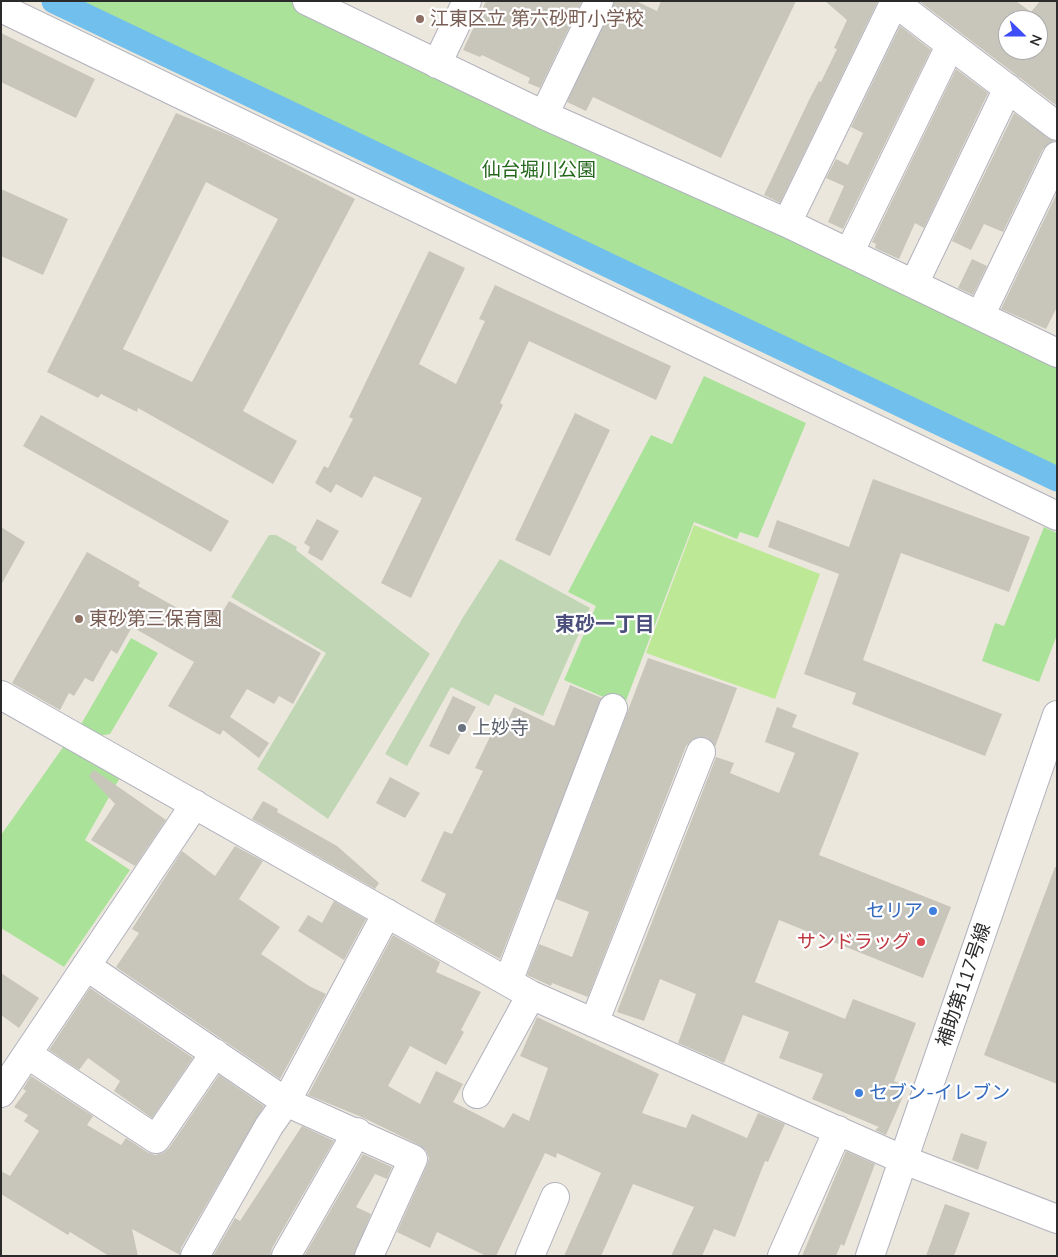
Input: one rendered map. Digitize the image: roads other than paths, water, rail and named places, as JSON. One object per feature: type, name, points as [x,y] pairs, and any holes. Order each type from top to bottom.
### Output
[{"type":"street","points":[[307,1],[544,115],[787,224],[980,316],[1054,343]]},
{"type":"street","points":[[437,64],[466,1]]},
{"type":"street","points":[[544,115],[599,1]]},
{"type":"street","points":[[787,224],[894,2],[1057,126]]},
{"type":"street","points":[[1,8],[1057,516]]},
{"type":"street","points":[[849,253],[950,46]]},
{"type":"street","points":[[914,284],[1008,88]]},
{"type":"street","points":[[980,316],[1057,156]]},
{"type":"street","points":[[1,695],[519,988],[904,1160],[1057,1219]]},
{"type":"street","points":[[477,1094],[519,988],[613,708]]},
{"type":"street","name":"補助第117号線","points":[[870,1256],[1056,718]]},
{"type":"street","points":[[594,1023],[701,752]]},
{"type":"street","points":[[1,1093],[195,804]]},
{"type":"street","points":[[195,1256],[269,1126],[286,1102],[387,913]]},
{"type":"street","points":[[86,966],[286,1102],[357,1132],[413,1159],[369,1256]]},
{"type":"street","points":[[27,1054],[156,1139],[215,1053]]},
{"type":"street","points":[[782,1256],[838,1130]]},
{"type":"street","points":[[286,1256],[357,1132]]},
{"type":"street","points":[[530,1256],[555,1196]]},
{"type":"waterway","points":[[54,1],[1057,479]]},
{"type":"place","name":"江東区立 第六砂町小学校","points":[[420,19]]},
{"type":"place","name":"東砂第三保育園","points":[[79,619]]},
{"type":"place","name":"上妙寺","points":[[462,728]]},
{"type":"place","name":"セリア","points":[[933,911]]},
{"type":"place","name":"サンドラッグ","points":[[921,942]]},
{"type":"place","name":"セブン-イレブン","points":[[859,1093]]},
{"type":"district","name":"東砂一丁目","points":[[605,625]]},
{"type":"park label","name":"仙台堀川公園","points":[[539,170]]}]
